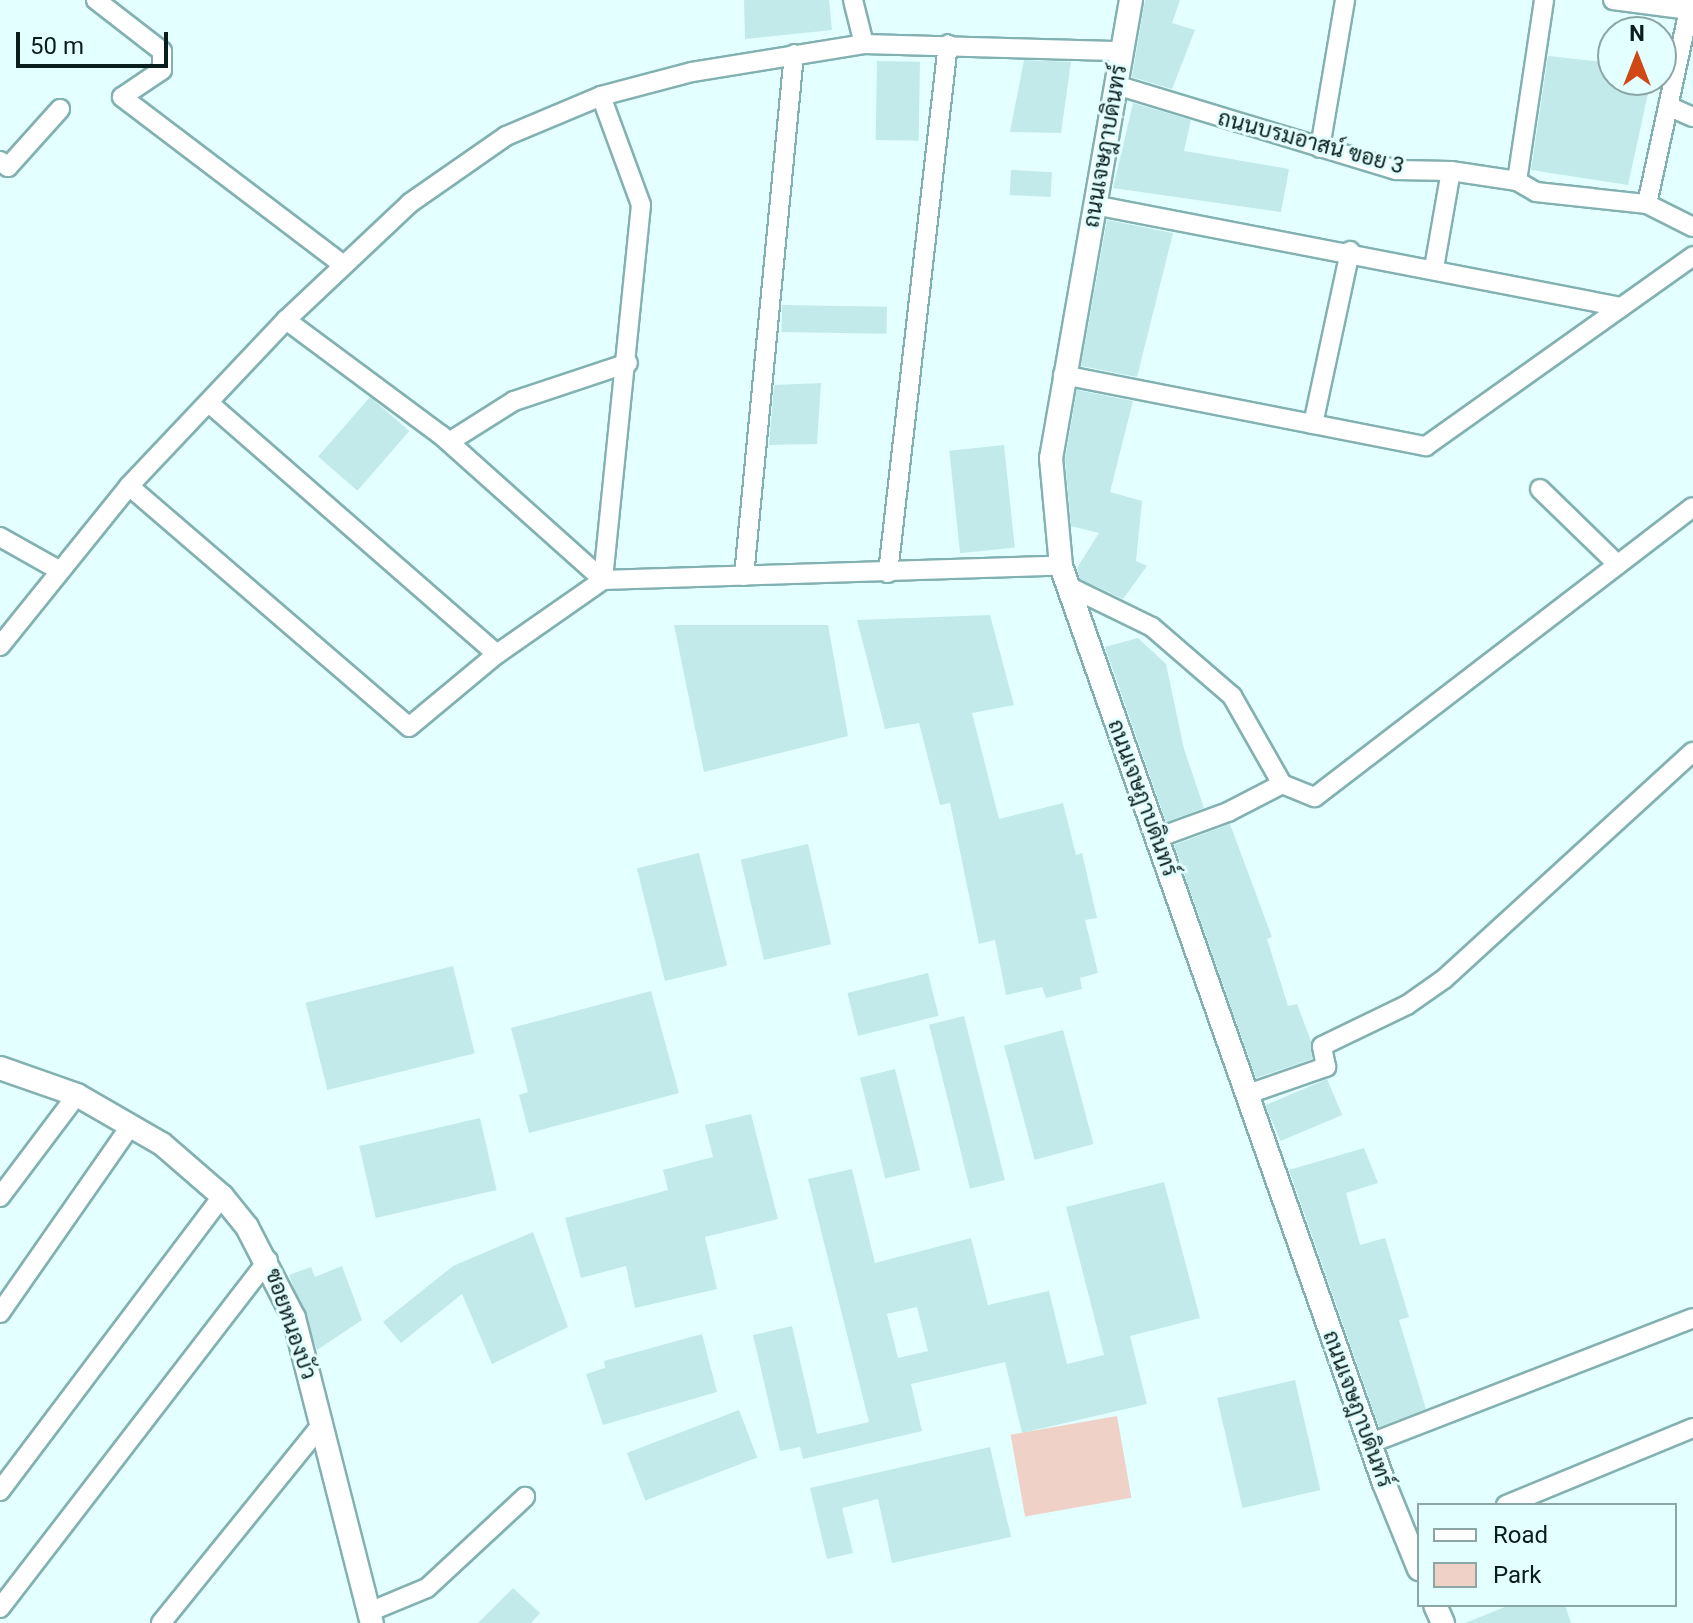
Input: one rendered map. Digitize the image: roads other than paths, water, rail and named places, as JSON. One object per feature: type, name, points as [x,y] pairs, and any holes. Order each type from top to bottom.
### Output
[{"type":"street","points":[[96,0],[162,51],[162,70],[122,97],[343,265]]},
{"type":"street","points":[[853,0],[864,44]]},
{"type":"street","name":"ถนนเจษฎาบดินทร์","points":[[1131,0],[1063,375],[1051,458],[1064,576],[1371,1443],[1414,1543]]},
{"type":"street","points":[[1320,148],[1345,0]]},
{"type":"street","points":[[1517,181],[1544,0]]},
{"type":"street","points":[[1613,0],[1690,5],[1647,204]]},
{"type":"street","points":[[0,646],[57,569],[129,486],[286,320],[410,203],[506,136],[601,96],[692,72],[864,44],[1122,51]]},
{"type":"street","points":[[888,573],[948,44]]},
{"type":"street","points":[[744,576],[794,54]]},
{"type":"street","name":"ถนนบรมอาสน์ ฃอย 3","points":[[1116,85],[1396,170],[1451,171],[1517,181],[1536,192],[1647,204],[1693,227]]},
{"type":"street","points":[[601,96],[641,205],[628,363],[603,580]]},
{"type":"street","points":[[1668,106],[1693,117]]},
{"type":"street","points":[[0,161],[8,167],[60,109]]},
{"type":"street","points":[[1434,268],[1451,171]]},
{"type":"street","points":[[1094,205],[1350,251],[1621,307]]},
{"type":"street","points":[[1313,424],[1350,251]]},
{"type":"street","points":[[1063,375],[1426,446],[1693,256]]},
{"type":"street","points":[[286,320],[449,442],[603,580]]},
{"type":"street","points":[[449,442],[514,401],[628,363]]},
{"type":"street","points":[[209,403],[497,654]]},
{"type":"street","points":[[129,486],[409,727],[497,654],[603,580],[888,573],[1064,576],[1152,627],[1232,696],[1282,784],[1315,797],[1693,507]]},
{"type":"street","points":[[1540,489],[1617,564]]},
{"type":"street","points":[[0,537],[57,569]]},
{"type":"street","points":[[1248,1094],[1326,1067],[1322,1046],[1407,1005],[1444,979],[1693,752]]},
{"type":"street","points":[[1157,838],[1228,812],[1282,784]]},
{"type":"street","name":"ซอยหนองบัว","points":[[0,1068],[77,1095],[162,1144],[222,1196],[268,1260],[294,1318],[370,1618]]},
{"type":"street","points":[[0,1197],[77,1095]]},
{"type":"street","points":[[0,1313],[131,1125]]},
{"type":"street","points":[[0,1491],[222,1196]]},
{"type":"street","points":[[0,1608],[268,1260]]},
{"type":"street","points":[[1371,1443],[1693,1318]]},
{"type":"street","points":[[161,1623],[323,1423]]},
{"type":"street","points":[[1511,1503],[1693,1428]]},
{"type":"street","points":[[370,1618],[427,1588],[525,1497]]}]
